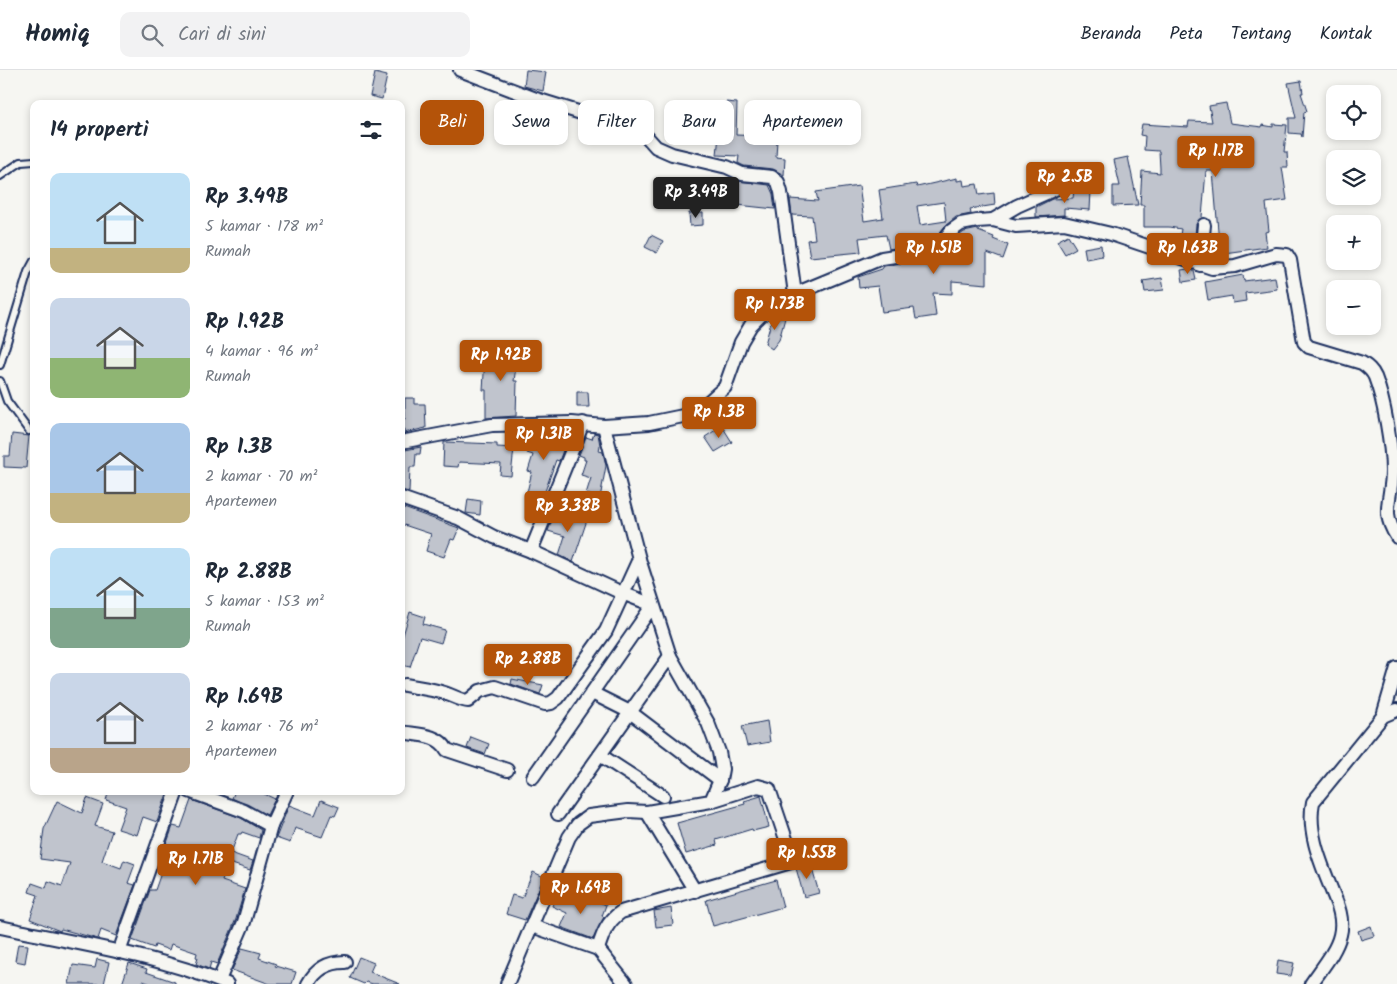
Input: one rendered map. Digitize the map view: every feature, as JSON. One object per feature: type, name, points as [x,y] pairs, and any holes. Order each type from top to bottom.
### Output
[{"type":"street","points":[[460,70],[536,99],[636,130],[647,137],[656,147],[672,154],[726,167],[742,174],[772,177],[778,182],[780,192],[795,294]]},
{"type":"street","points":[[993,220],[1017,206],[1091,173]]},
{"type":"street","points":[[405,441],[492,425],[583,423],[604,426],[658,421],[683,416],[706,404],[726,387],[741,342],[751,325],[768,308],[795,294],[882,258],[926,251],[942,242],[951,231],[961,224],[993,220],[1016,226],[1064,223],[1111,234],[1212,268],[1235,266],[1276,254],[1287,256],[1290,260],[1304,342],[1309,347],[1362,363],[1370,368],[1375,376],[1385,420],[1392,470],[1387,516],[1390,526],[1397,537]]},
{"type":"street","points":[[1200,265],[1204,225]]},
{"type":"street","points":[[531,550],[583,423]]},
{"type":"street","points":[[604,426],[639,559],[670,656],[708,722],[719,752],[722,769],[720,780],[711,801]]},
{"type":"street","points":[[405,499],[458,518],[494,537],[531,550],[622,593],[653,605]]},
{"type":"street","points":[[405,687],[441,692],[459,697],[463,701],[468,702],[480,691],[495,687],[545,704],[551,703],[562,693],[606,631],[639,559]]},
{"type":"street","points":[[533,777],[653,605]]},
{"type":"street","points":[[558,814],[670,656]]},
{"type":"street","points":[[1311,984],[1335,948],[1340,936],[1342,922],[1340,909],[1314,840],[1310,816],[1313,802],[1383,716],[1397,668]]},
{"type":"street","points":[[592,693],[630,712],[720,780]]},
{"type":"street","points":[[1383,716],[1397,710]]},
{"type":"street","points":[[405,733],[437,739],[443,743],[447,750],[507,770]]},
{"type":"street","points":[[600,755],[663,796]]},
{"type":"street","points":[[507,984],[570,837],[578,824],[589,816],[647,812],[711,801],[758,786],[769,789],[792,860],[788,864],[621,912],[611,919],[606,927],[598,949]]},
{"type":"street","points":[[119,952],[176,795]]},
{"type":"street","points":[[201,795],[244,811],[271,826]]},
{"type":"street","points":[[0,927],[119,952],[203,974],[223,983],[244,922],[271,826],[285,795]]},
{"type":"street","points":[[647,812],[695,892]]},
{"type":"street","points":[[532,926],[598,949],[626,984]]},
{"type":"street","points":[[308,984],[312,976],[320,968],[330,964],[345,962]]},
{"type":"lane","points":[[0,176],[20,162],[30,161]]},
{"type":"lane","points":[[0,365],[30,268]]},
{"type":"lane","points":[[0,381],[7,401],[29,432]]},
{"type":"building","points":[[526,70],[546,72],[543,91],[524,86]]},
{"type":"building","points":[[375,73],[387,76],[382,99],[370,96]]},
{"type":"building","points":[[1301,81],[1303,93],[1301,93],[1307,111],[1304,112],[1302,137],[1301,134],[1289,133],[1289,118],[1296,118],[1288,83]]},
{"type":"building","points":[[734,103],[737,103],[736,135],[744,135],[744,145],[777,145],[776,157],[785,158],[784,175],[773,169],[744,166],[738,163],[739,156],[717,155],[718,145],[734,145]]},
{"type":"building","points":[[1226,103],[1230,123],[1262,127],[1262,125],[1273,127],[1273,124],[1287,125],[1284,152],[1287,152],[1288,167],[1282,167],[1287,200],[1266,203],[1269,231],[1265,232],[1267,247],[1217,254],[1218,257],[1209,258],[1210,244],[1219,243],[1213,171],[1206,171],[1202,217],[1196,224],[1195,236],[1180,235],[1181,229],[1144,227],[1144,205],[1140,205],[1142,171],[1160,173],[1160,168],[1159,151],[1144,150],[1145,136],[1140,135],[1142,124],[1188,127],[1189,121],[1212,122],[1209,106]]},
{"type":"building","points":[[1128,157],[1138,205],[1113,206],[1113,186],[1120,186],[1114,160]]},
{"type":"building","points":[[957,178],[957,181],[963,180],[964,186],[977,184],[979,195],[994,193],[995,205],[970,209],[971,214],[956,217],[937,236],[926,242],[925,236],[906,239],[907,246],[889,249],[886,235],[859,238],[861,252],[810,257],[807,240],[815,239],[812,216],[792,215],[790,199],[818,201],[816,192],[859,186],[864,221],[883,218],[879,190],[916,184],[917,187]],"holes":[[[944,202],[946,221],[920,225],[917,206]]]},
{"type":"building","points":[[738,181],[769,185],[773,194],[775,209],[737,205]]},
{"type":"building","points":[[1074,190],[1091,191],[1090,210],[1064,208],[1064,215],[1036,217],[1036,207],[1052,199],[1073,198]]},
{"type":"building","points":[[689,213],[703,213],[703,225],[690,226]]},
{"type":"building","points":[[978,229],[978,231],[994,237],[993,239],[1008,245],[1003,259],[987,253],[987,284],[952,281],[952,294],[933,293],[936,316],[916,319],[914,308],[882,312],[878,286],[859,288],[858,277],[882,269],[884,266],[931,258],[931,261],[952,262],[955,239],[964,232]]},
{"type":"building","points":[[651,235],[663,241],[657,253],[645,247]]},
{"type":"building","points":[[1068,235],[1076,248],[1065,254],[1057,241]]},
{"type":"building","points":[[1101,245],[1102,256],[1086,259],[1084,248]]},
{"type":"building","points":[[1188,269],[1194,271],[1196,280],[1183,282],[1181,270]]},
{"type":"building","points":[[1243,275],[1244,281],[1275,277],[1277,289],[1245,293],[1246,301],[1233,303],[1232,296],[1208,300],[1205,282]]},
{"type":"building","points":[[1162,278],[1164,290],[1145,292],[1143,281]]},
{"type":"building","points":[[773,315],[785,318],[779,340],[772,349],[765,344]]},
{"type":"building","points":[[499,343],[519,345],[514,381],[517,381],[516,416],[486,418],[486,390],[483,390],[485,357],[498,357]]},
{"type":"building","points":[[577,392],[588,392],[589,407],[577,407]]},
{"type":"building","points":[[405,398],[414,398],[414,404],[425,404],[426,428],[405,433]]},
{"type":"building","points":[[722,426],[732,442],[715,452],[705,437]]},
{"type":"building","points":[[558,431],[570,432],[559,461],[556,460],[543,497],[527,492],[532,472],[528,471],[533,455],[527,453],[533,435],[555,442]]},
{"type":"building","points":[[594,433],[598,434],[599,451],[603,452],[606,466],[600,498],[586,494],[591,478],[581,475],[586,460],[579,455],[586,437],[592,439]]},
{"type":"building","points":[[12,434],[29,436],[26,468],[4,467],[4,456],[10,456]]},
{"type":"building","points":[[444,442],[497,444],[497,447],[514,448],[511,476],[500,475],[501,464],[459,462],[458,467],[443,466]]},
{"type":"building","points":[[421,447],[420,454],[416,454],[415,467],[410,467],[409,492],[405,491],[405,450]]},
{"type":"building","points":[[468,499],[481,501],[480,515],[466,513]]},
{"type":"building","points":[[405,508],[459,528],[454,540],[451,539],[444,557],[426,551],[431,534],[405,525]]},
{"type":"building","points":[[555,512],[567,516],[568,513],[587,520],[573,562],[559,555],[565,536],[548,531]]},
{"type":"building","points":[[410,612],[425,617],[423,624],[445,630],[441,643],[420,637],[410,667],[405,666],[405,629]]},
{"type":"building","points":[[512,679],[543,685],[540,694],[511,684]]},
{"type":"building","points":[[767,721],[770,742],[747,746],[742,726]]},
{"type":"building","points":[[471,737],[489,744],[485,754],[467,748]]},
{"type":"building","points":[[108,795],[167,795],[157,822],[143,817],[137,835],[118,829],[126,807],[106,800]]},
{"type":"building","points":[[233,795],[266,795],[275,799],[267,815],[232,798]]},
{"type":"building","points":[[761,796],[769,827],[753,831],[752,829],[716,840],[717,845],[686,854],[677,823],[745,804],[744,801]]},
{"type":"building","points":[[87,798],[103,804],[95,826],[112,831],[102,861],[121,868],[124,860],[135,864],[128,883],[135,885],[116,936],[101,930],[98,939],[61,929],[60,931],[30,919],[38,895],[29,892],[32,883],[46,888],[48,881],[62,886],[70,863],[40,859],[44,829],[57,801],[82,813]]},
{"type":"building","points":[[191,800],[241,818],[261,830],[259,838],[242,832],[238,834],[231,853],[253,861],[250,870],[229,863],[222,881],[245,889],[236,919],[217,964],[211,962],[209,969],[196,964],[197,953],[171,944],[169,950],[155,945],[154,948],[132,940],[150,890],[155,890],[162,870],[158,868],[173,826],[181,828]]},
{"type":"building","points":[[321,800],[339,807],[335,816],[331,815],[322,837],[295,828],[290,843],[276,838],[289,805],[315,815]]},
{"type":"building","points":[[810,862],[819,893],[804,897],[796,868],[798,865]]},
{"type":"building","points":[[533,872],[544,877],[525,920],[506,914],[512,895],[522,898]]},
{"type":"building","points":[[776,880],[783,907],[713,926],[706,900]]},
{"type":"building","points":[[557,894],[572,901],[575,897],[590,903],[592,899],[606,905],[602,916],[604,917],[593,939],[561,927],[567,913],[552,906]]},
{"type":"building","points":[[671,908],[673,925],[656,927],[654,911]]},
{"type":"building","points":[[1371,926],[1374,936],[1361,940],[1358,931]]},
{"type":"building","points":[[18,944],[28,945],[25,963],[15,961]]},
{"type":"building","points":[[242,948],[261,953],[259,958],[276,964],[275,966],[296,972],[292,984],[270,984],[232,970]]},
{"type":"building","points":[[359,957],[374,963],[370,972],[400,984],[373,984],[366,982],[364,984],[350,978]]},
{"type":"building","points":[[97,959],[109,962],[104,984],[69,984],[73,965],[95,968]]},
{"type":"building","points":[[1278,960],[1294,963],[1291,976],[1276,974]]},
{"type":"building","points":[[129,963],[147,969],[146,972],[175,982],[175,984],[151,984],[143,981],[142,984],[122,984]]}]
